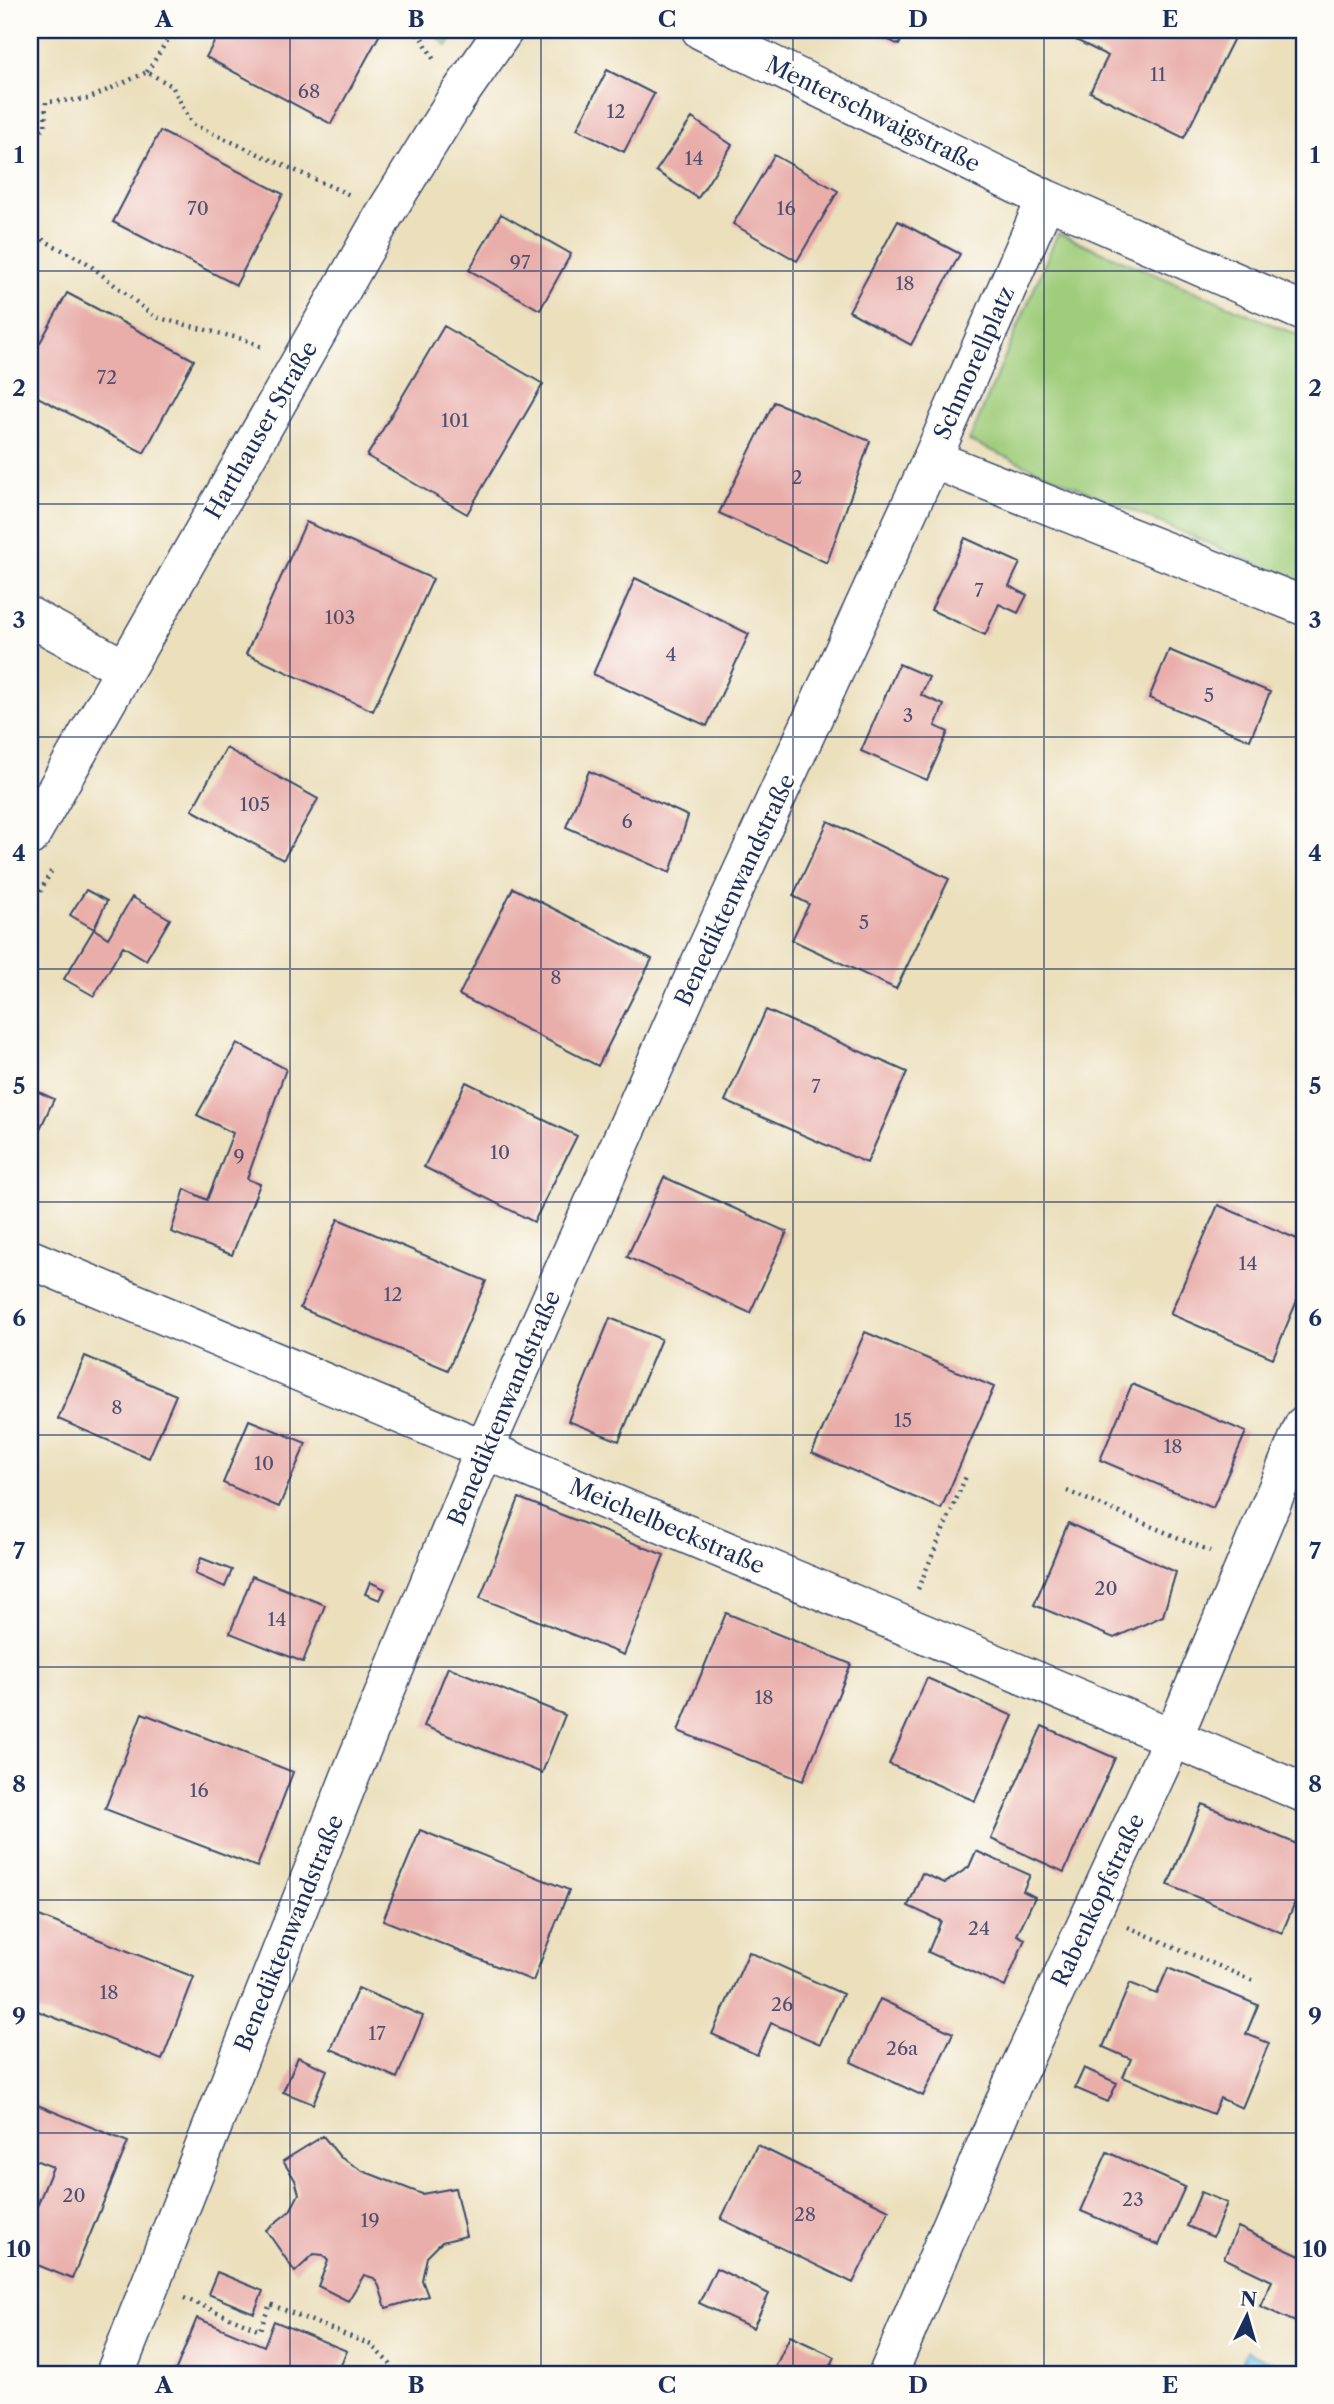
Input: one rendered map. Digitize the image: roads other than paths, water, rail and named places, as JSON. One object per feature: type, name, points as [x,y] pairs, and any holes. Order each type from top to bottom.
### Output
[{"type":"street","name":"Harthauser Straße","points":[[30,836],[384,215],[456,99],[504,30]]},
{"type":"street","name":"Menterschwaigstraße","points":[[701,30],[1046,199]]},
{"type":"street","points":[[1046,199],[1304,312]]},
{"type":"street","name":"Schmorellplatz","points":[[1046,199],[933,459],[1304,606]]},
{"type":"street","name":"Benediktenwandstraße","points":[[115,2374],[351,1777],[484,1450],[703,957],[933,459]]},
{"type":"street","points":[[30,617],[125,669]]},
{"type":"street","name":"Meichelbeckstraße","points":[[30,1259],[1304,1793]]},
{"type":"street","name":"Rabenkopfstraße","points":[[888,2374],[1011,2087],[1173,1738],[1304,1425]]},
{"type":"water","points":[[1247,2351],[1299,2374],[1238,2373]]}]
